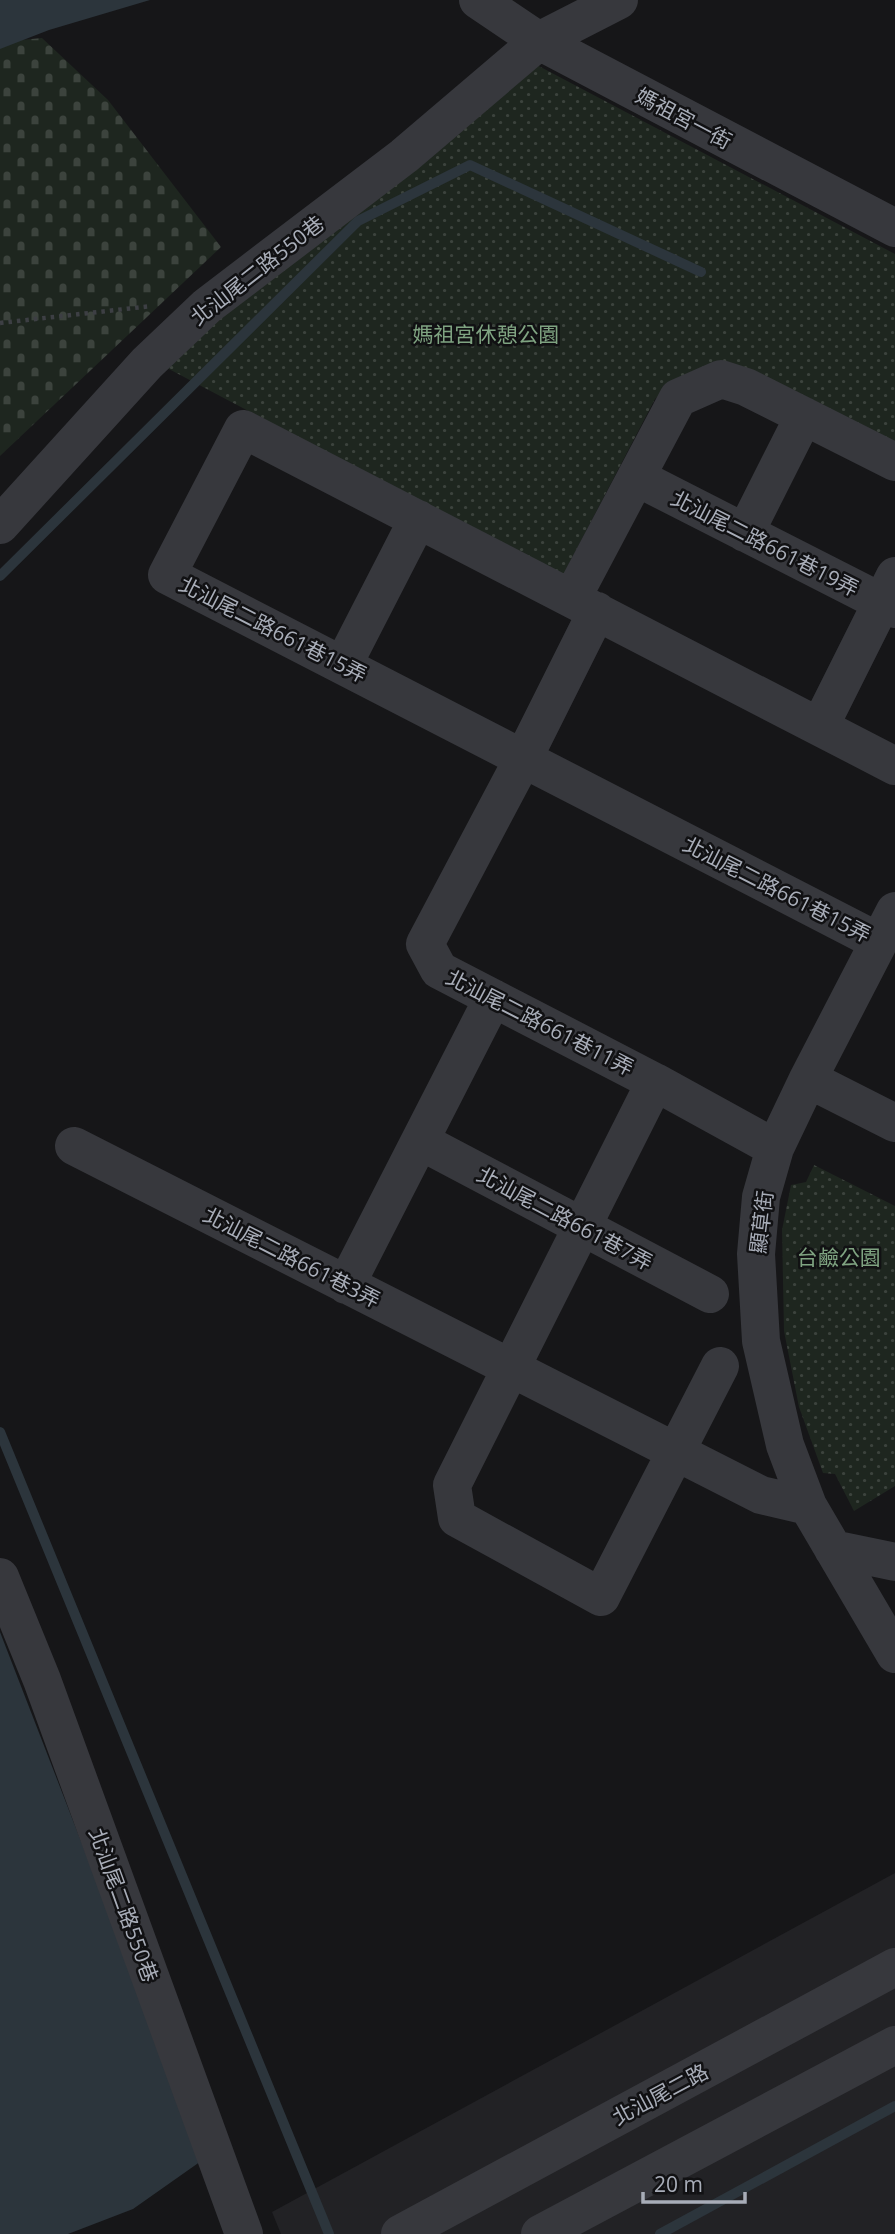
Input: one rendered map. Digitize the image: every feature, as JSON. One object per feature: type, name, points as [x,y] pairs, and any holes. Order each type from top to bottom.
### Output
[{"type":"street","name":"媽祖宮一街","points":[[478,0],[539,41],[895,228]]},
{"type":"street","name":"北汕尾二路550巷","points":[[0,525],[147,363],[207,306],[404,156],[539,41],[619,0]]},
{"type":"street","name":"北汕尾二路661巷11弄","points":[[775,1148],[655,1082],[439,970],[425,944],[524,758],[636,477],[678,398],[721,379],[746,387],[804,416]]},
{"type":"street","points":[[745,533],[804,416],[895,462]]},
{"type":"street","name":"北汕尾二路661巷15弄","points":[[887,926],[524,758],[167,575],[243,429],[895,766]]},
{"type":"street","name":"北汕尾二路661巷19弄","points":[[636,477],[745,533],[891,596]]},
{"type":"street","points":[[343,665],[418,519]]},
{"type":"street","points":[[820,726],[891,596]]},
{"type":"street","name":"顯草街","points":[[887,926],[775,1148],[761,1197],[756,1254],[761,1341],[785,1445],[808,1506],[895,1654]]},
{"type":"street","points":[[346,1285],[493,998]]},
{"type":"street","points":[[808,1079],[895,1123]]},
{"type":"street","points":[[655,1082],[452,1485],[457,1518],[601,1597],[720,1366]]},
{"type":"street","name":"北汕尾二路661巷7弄","points":[[420,1141],[710,1294]]},
{"type":"street","name":"北汕尾二路661巷3弄","points":[[74,1146],[761,1495],[808,1506]]},
{"type":"street","points":[[833,1549],[895,1563]]},
{"type":"street","name":"北汕尾二路550巷","points":[[0,1577],[42,1680],[244,2234]]},
{"type":"street","name":"北汕尾二路","points":[[422,2231],[895,1967]]},
{"type":"street","points":[[540,2234],[895,2045]]},
{"type":"path","points":[[0,323],[154,306]]},
{"type":"shaded area","points":[[0,0],[150,0],[49,30],[0,49]]},
{"type":"shaded area","points":[[0,1632],[204,2159],[133,2209],[68,2234],[0,2234]]},
{"type":"shaded area","points":[[895,1873],[895,2234],[281,2234],[272,2212]]},
{"type":"green space","points":[[42,38],[108,100],[221,247],[0,456],[0,42]]},
{"type":"green space","name":"媽祖宮休憩公園","points":[[533,63],[895,254],[895,444],[675,380],[655,399],[562,577],[167,368],[202,332]]},
{"type":"green space","name":"台鹼公園","points":[[814,1165],[895,1206],[895,1486],[854,1511],[835,1474],[823,1473],[799,1407],[784,1331],[782,1230],[791,1185],[806,1182]]},
{"type":"waterway","points":[[0,576],[358,221],[470,165],[701,272]]},
{"type":"waterway","points":[[0,1432],[329,2234]]},
{"type":"waterway","points":[[660,2234],[895,2106]]}]
